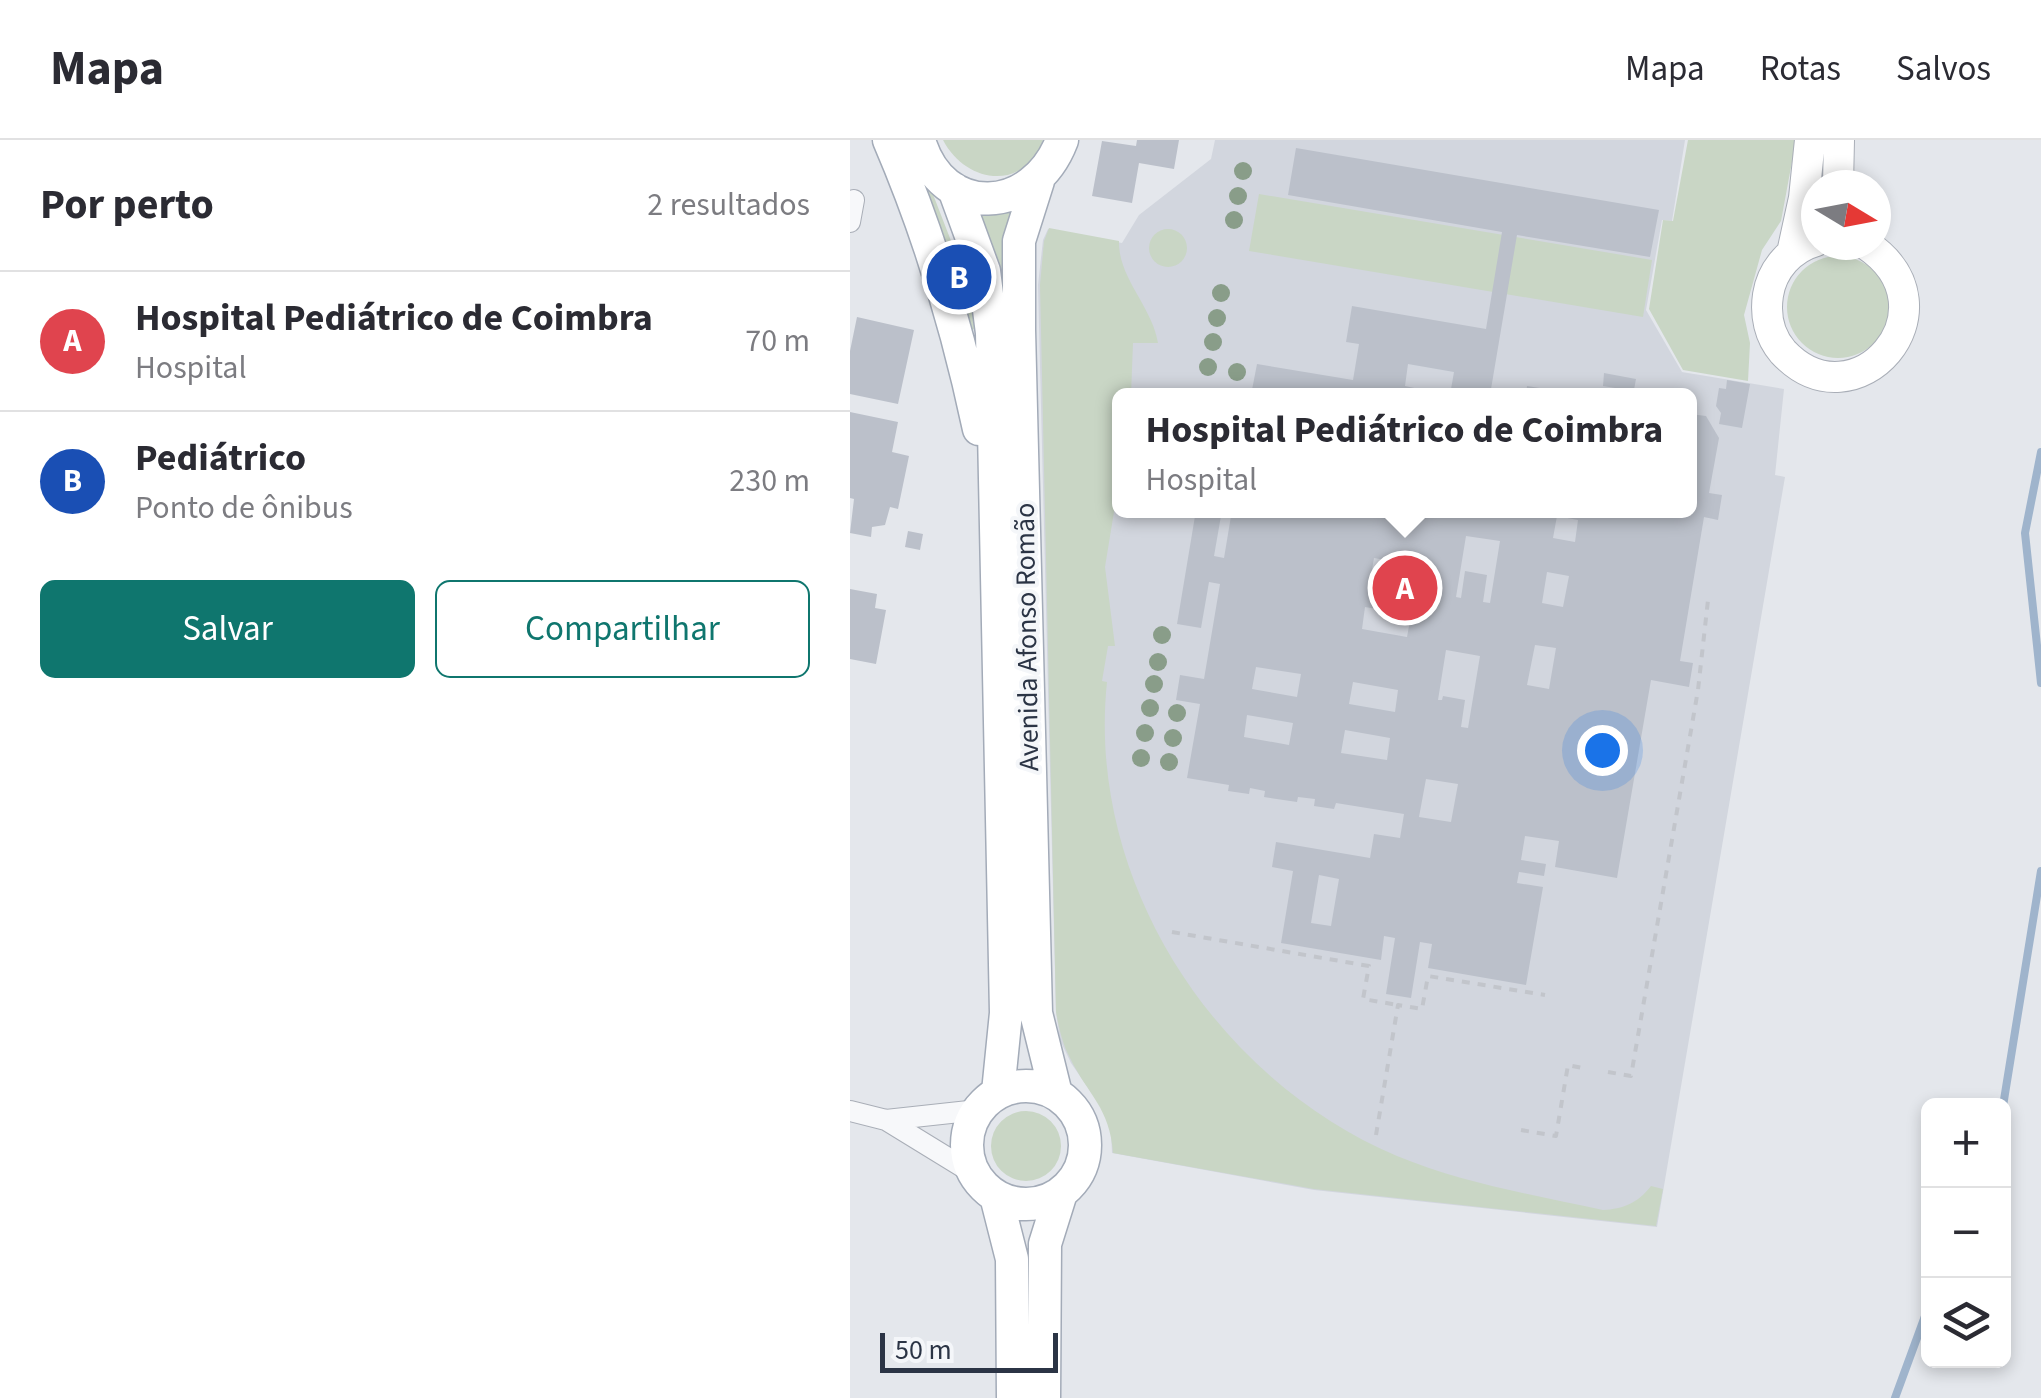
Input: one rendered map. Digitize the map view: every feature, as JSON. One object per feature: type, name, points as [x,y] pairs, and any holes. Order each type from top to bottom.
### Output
[{"type":"main road","points":[[889,140],[960,339],[994,502]]},
{"type":"main road","name":"Avenida Afonso Romão","points":[[919,140],[936,174],[954,189],[984,271],[992,332],[1006,1013],[988,1101]]},
{"type":"main road","name":"Avenida Afonso Romão","points":[[1056,1094],[1036,1013],[1019,242],[1038,180],[1054,162],[1062,140]]},
{"type":"main road","points":[[954,189],[971,196],[1006,196],[1038,180]]},
{"type":"main road","points":[[1014,1398],[1012,1259],[967,1144],[969,1129],[988,1101],[1028,1086],[1056,1094],[1071,1106],[1081,1123],[1085,1142],[1083,1161],[1061,1193],[1045,1244],[1044,1398]]},
{"type":"main road","points":[[985,1185],[1012,1203],[1029,1204],[1061,1193]]},
{"type":"street","points":[[1807,170],[1810,140]]},
{"type":"street","points":[[1839,170],[1840,140]]},
{"type":"street","points":[[850,222],[854,200]]},
{"type":"street","points":[[1801,249],[1778,268],[1769,286],[1769,326],[1777,345],[1793,362],[1814,373],[1836,377],[1860,373],[1880,361],[1895,343],[1904,322],[1905,298],[1898,276],[1887,260]]},
{"type":"street","points":[[886,1120],[988,1101]]},
{"type":"street","points":[[850,1112],[886,1120],[985,1185]]},
{"type":"path","points":[[1608,1072],[1631,1076],[1698,690],[1708,600]]},
{"type":"path","points":[[1172,932],[1369,966],[1363,999],[1422,1009],[1428,976],[1545,996]]},
{"type":"path","points":[[1376,1135],[1398,1005]]},
{"type":"path","points":[[1521,1130],[1556,1136],[1568,1065],[1587,1068]]},
{"type":"shaded area","points":[[1215,140],[1685,140],[1672,221],[1662,220],[1646,310],[1682,372],[1784,389],[1775,475],[1785,477],[1657,1227],[1314,1190],[1112,1153],[1104,1111],[1071,1063],[1060,1040],[1056,1012],[1038,285],[1048,229],[1122,243],[1139,215],[1211,159]]},
{"type":"green space","points":[[905,140],[929,184],[953,246],[948,249],[956,269],[950,271],[958,290],[964,288],[978,329],[964,330]]},
{"type":"green space","points":[[943,140],[1043,140],[1023,168],[994,176],[966,166]]},
{"type":"green space","points":[[1688,140],[1796,140],[1781,221],[1762,250],[1744,315],[1750,343],[1748,381],[1683,370],[1649,309],[1663,220],[1673,221]]},
{"type":"green space","points":[[1259,194],[1652,260],[1643,317],[1249,251]]},
{"type":"green space","points":[[1012,212],[1007,324],[977,213]]},
{"type":"green space","points":[[1049,228],[1119,241],[1124,267],[1158,343],[1133,343],[1131,388],[1112,388],[1113,518],[1105,567],[1115,646],[1108,646],[1102,681],[1107,682],[1106,756],[1118,829],[1142,899],[1176,965],[1220,1025],[1272,1077],[1331,1122],[1397,1156],[1447,1174],[1603,1210],[1630,1204],[1651,1186],[1663,1189],[1656,1226],[1314,1189],[1113,1153],[1108,1124],[1067,1052],[1056,1012],[1040,285]]},
{"type":"green space","points":[[1168,229],[1182,234],[1187,248],[1182,262],[1168,267],[1154,262],[1149,248],[1154,234]]},
{"type":"green space","points":[[1818,260],[1858,260],[1867,264],[1881,278],[1888,297],[1888,317],[1881,336],[1867,350],[1848,357],[1828,357],[1809,350],[1795,336],[1788,317],[1788,297],[1795,278]]},
{"type":"green space","points":[[1026,1111],[1051,1121],[1061,1146],[1051,1171],[1026,1181],[1001,1171],[991,1146],[1001,1121]]},
{"type":"building","points":[[1137,140],[1179,140],[1174,169],[1139,163],[1132,203],[1092,196],[1102,141],[1136,146]]},
{"type":"building","points":[[1296,148],[1659,210],[1650,257],[1517,235],[1491,388],[1451,388],[1454,372],[1408,364],[1405,386],[1414,388],[1252,388],[1257,364],[1353,380],[1359,344],[1346,342],[1352,306],[1486,329],[1502,232],[1288,195]]},
{"type":"building","points":[[857,317],[914,330],[898,404],[850,394],[850,351]]},
{"type":"building","points":[[1604,373],[1636,379],[1634,388],[1603,386]]},
{"type":"building","points":[[1727,380],[1750,384],[1742,428],[1719,424],[1719,388],[1726,389]]},
{"type":"building","points":[[850,412],[898,422],[892,452],[909,456],[898,509],[890,507],[885,525],[872,527],[871,537],[850,533],[854,499],[850,498]]},
{"type":"building","points":[[1697,415],[1706,416],[1719,438],[1709,493],[1722,495],[1718,520],[1704,517],[1680,661],[1693,663],[1689,687],[1651,680],[1617,878],[1555,867],[1559,841],[1525,836],[1521,860],[1546,864],[1544,876],[1519,872],[1517,883],[1543,887],[1526,985],[1428,968],[1432,944],[1420,942],[1411,998],[1386,994],[1395,938],[1384,936],[1381,960],[1281,943],[1293,871],[1272,867],[1276,842],[1370,858],[1374,834],[1400,838],[1404,814],[1336,803],[1334,809],[1314,806],[1315,799],[1298,797],[1297,802],[1264,797],[1265,791],[1228,791],[1229,785],[1187,778],[1200,704],[1176,700],[1180,675],[1204,679],[1220,584],[1209,582],[1201,628],[1177,624],[1195,518],[1221,518],[1214,556],[1224,558],[1231,518],[1557,518],[1553,538],[1575,542],[1578,520],[1568,518],[1697,518]],"holes":[[[1466,536],[1500,541],[1490,603],[1483,602],[1487,575],[1465,571],[1461,598],[1456,597]],[[1374,558],[1419,566],[1415,589],[1370,581]],[[1547,572],[1569,576],[1563,607],[1542,603]],[[1365,607],[1411,615],[1407,637],[1362,629]],[[1535,645],[1556,648],[1549,689],[1527,685]],[[1446,650],[1480,656],[1468,728],[1461,727],[1465,700],[1443,696],[1438,700]],[[1256,667],[1301,674],[1297,697],[1252,689]],[[1353,682],[1398,690],[1395,712],[1349,704]],[[1247,715],[1293,723],[1289,745],[1244,737]],[[1345,730],[1390,738],[1387,760],[1341,753]],[[1426,779],[1458,784],[1451,822],[1419,817]],[[1319,875],[1339,879],[1331,926],[1311,923]]]},
{"type":"building","points":[[908,531],[923,534],[920,550],[905,547]]},
{"type":"building","points":[[850,589],[877,594],[875,608],[886,610],[876,664],[850,659]]},
{"type":"waterway","points":[[2041,452],[2025,533],[2041,683]]},
{"type":"waterway","points":[[2004,1098],[2041,871]]},
{"type":"waterway","points":[[1895,1398],[1921,1327]]},
{"type":"place","name":"Pediátrico","points":[[959,277]]},
{"type":"place","name":"Hospital Pediátrico de Coimbra","points":[[1405,588]]}]
